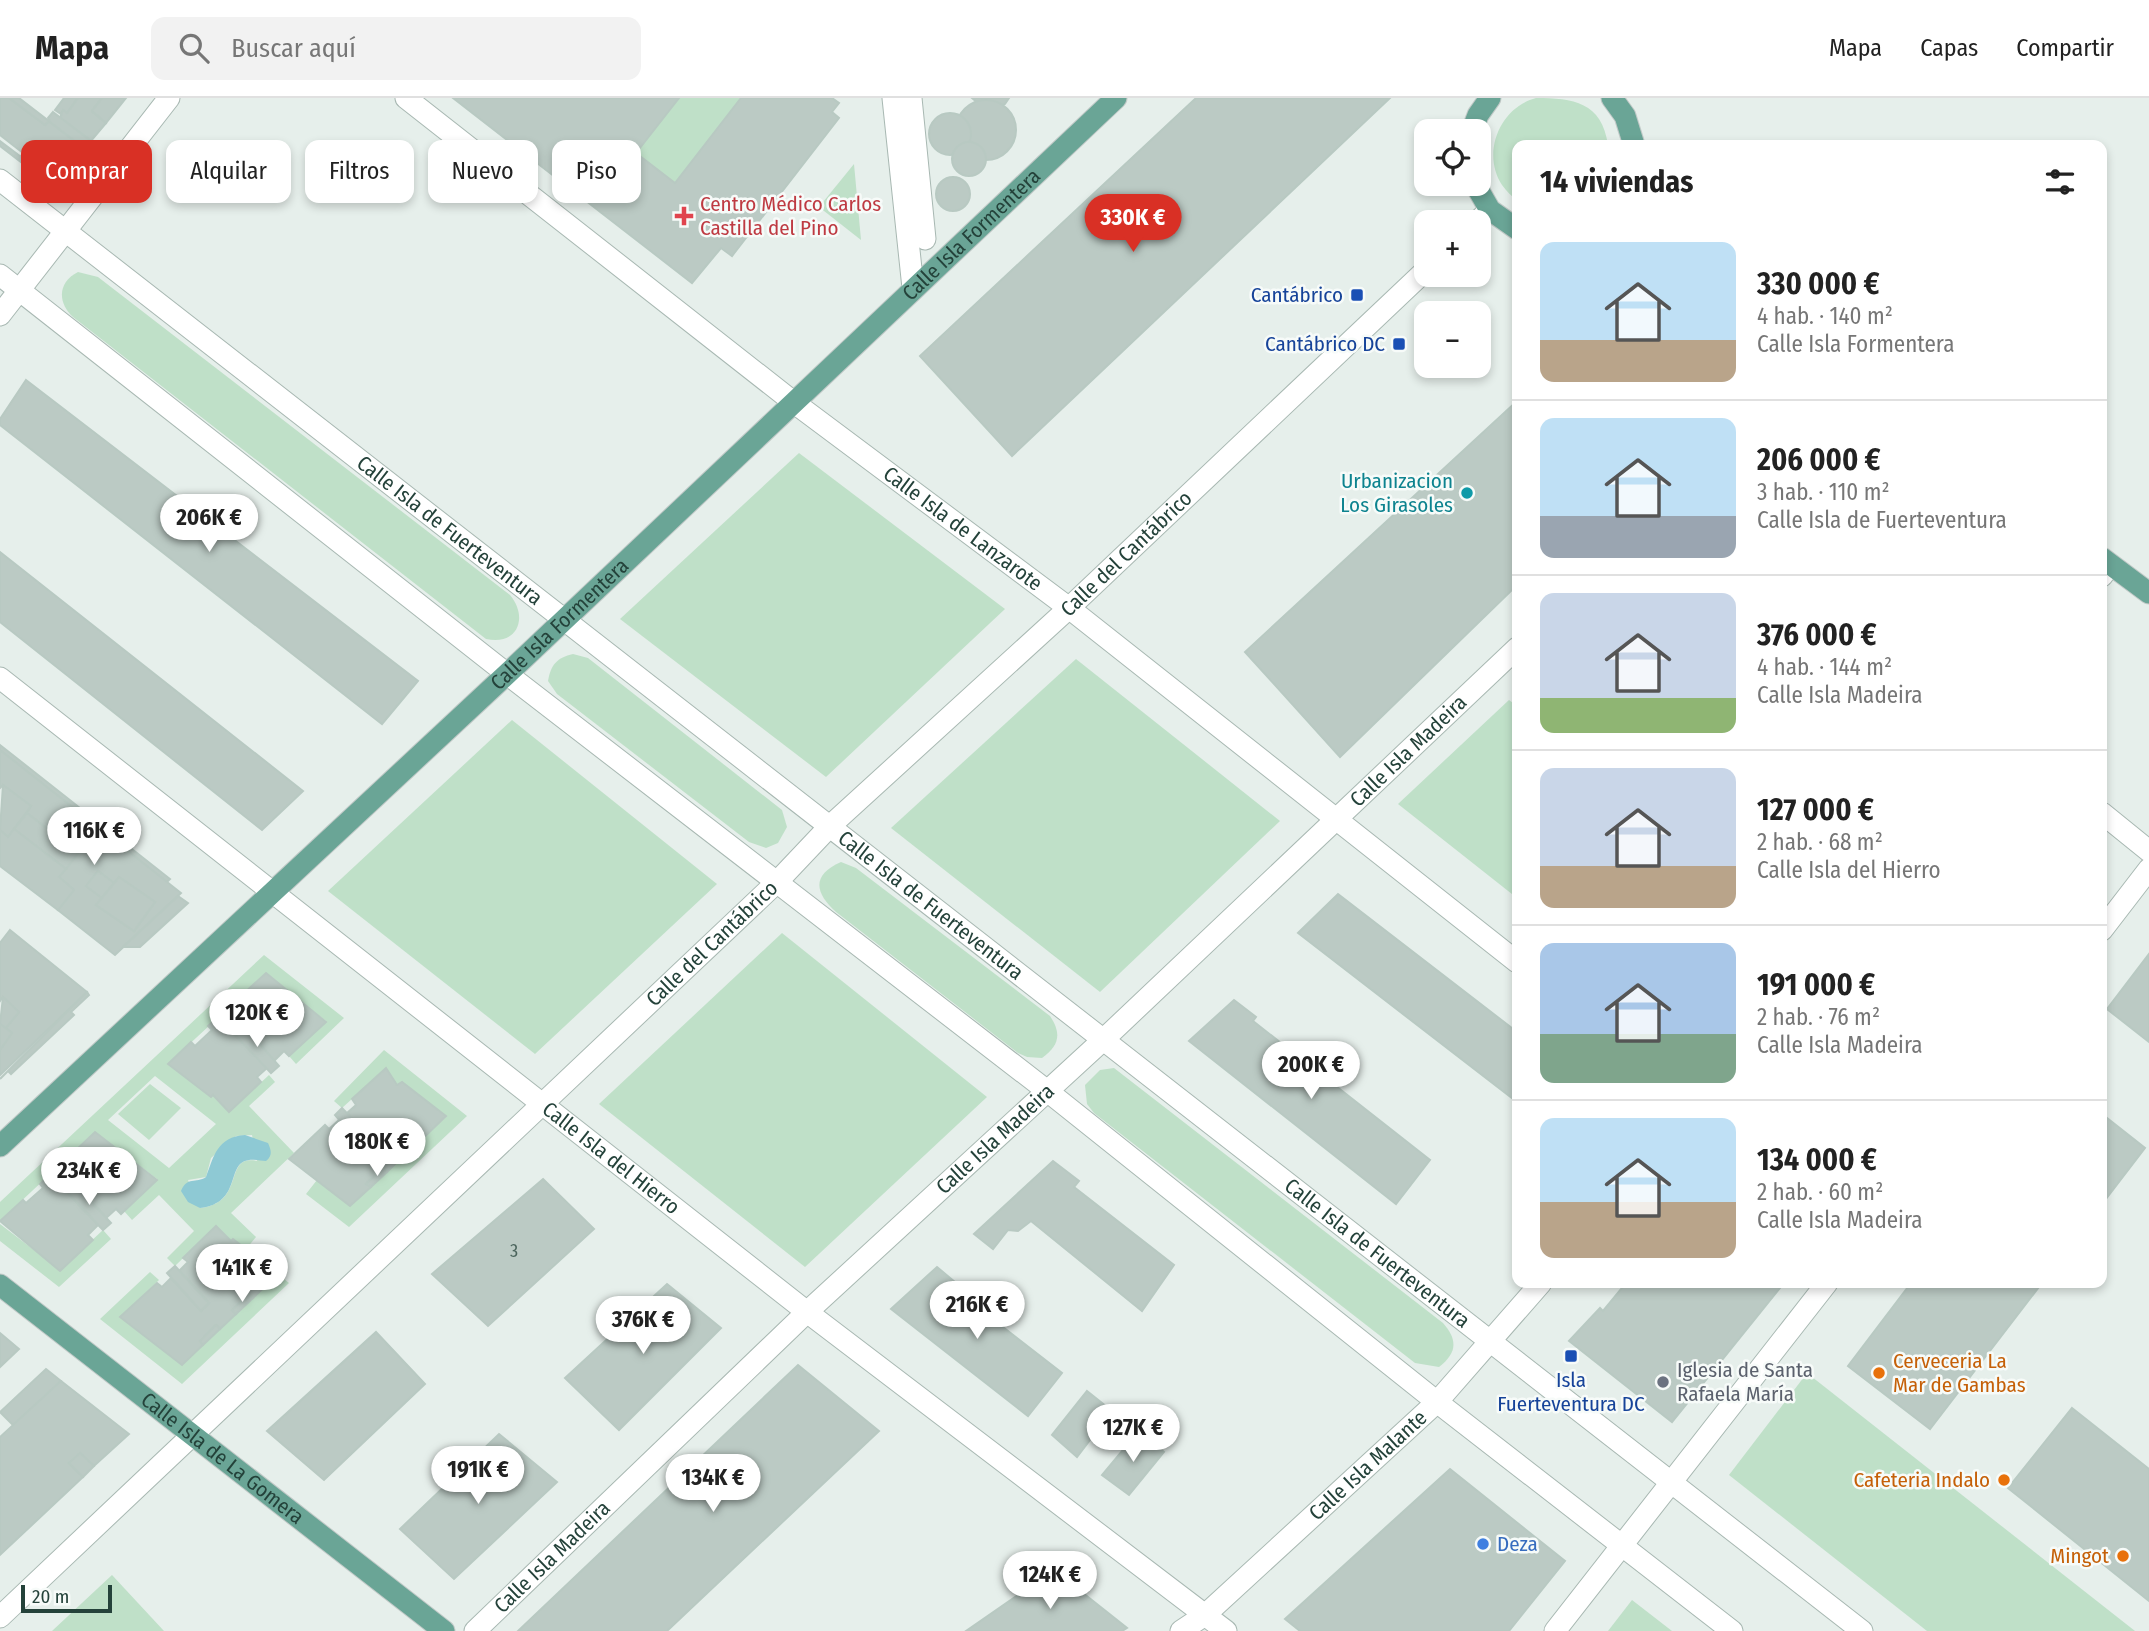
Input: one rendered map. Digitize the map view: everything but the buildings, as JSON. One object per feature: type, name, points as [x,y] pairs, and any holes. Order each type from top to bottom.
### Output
[{"type":"main road","name":"Calle Isla Formentera","points":[[0,1146],[508,674],[792,401],[1116,98]]},
{"type":"main road","points":[[1476,119],[1490,98]]},
{"type":"main road","points":[[1612,98],[1625,116],[1632,140]]},
{"type":"main road","points":[[1491,219],[1512,227]]},
{"type":"main road","points":[[2107,567],[2149,593]]},
{"type":"main road","name":"Calle Isla de La Gomera","points":[[0,1285],[444,1631]]},
{"type":"street","points":[[0,315],[169,98]]},
{"type":"street","name":"Calle Isla de Lanzarote","points":[[406,98],[792,401],[1069,608],[1512,958]]},
{"type":"street","points":[[893,98],[913,288]]},
{"type":"street","points":[[911,98],[925,239]]},
{"type":"street","name":"Calle Isla de Fuerteventura","points":[[0,180],[562,621],[1861,1631]]},
{"type":"street","points":[[0,275],[508,674],[1046,1090],[1437,1402],[1732,1631]]},
{"type":"street","name":"Calle del Cantábrico","points":[[0,1617],[777,882],[830,827],[1069,608],[1414,281]]},
{"type":"street","name":"Calle Isla Madeira","points":[[475,1631],[807,1312],[1103,1040],[1512,653]]},
{"type":"street","name":"Calle Isla del Hierro","points":[[0,678],[807,1312],[1226,1631]]},
{"type":"street","points":[[2107,817],[2149,851]]},
{"type":"street","points":[[2107,924],[2149,869]]},
{"type":"street","name":"Calle Isla Malante","points":[[1181,1631],[1205,1615],[1437,1402],[1537,1288]]},
{"type":"street","points":[[1555,1631],[1823,1288]]},
{"type":"green space","points":[[679,98],[741,98],[675,183],[641,157],[641,147]]},
{"type":"green space","points":[[1536,98],[1562,99],[1584,105],[1599,120],[1607,140],[1512,140],[1512,196],[1496,172],[1494,146],[1504,121],[1523,103]]},
{"type":"green space","points":[[854,164],[861,240],[819,207]]},
{"type":"green space","points":[[78,272],[98,277],[510,595],[519,613],[517,628],[506,638],[486,639],[73,317],[64,305],[62,293],[67,281]]},
{"type":"green space","points":[[799,453],[1005,609],[826,777],[620,619]]},
{"type":"green space","points":[[573,654],[588,658],[782,810],[787,827],[778,843],[766,848],[749,842],[557,694],[548,681],[551,670],[559,660]]},
{"type":"green space","points":[[1076,659],[1280,821],[1100,992],[891,828]]},
{"type":"green space","points":[[1509,700],[1512,702],[1512,894],[1398,804]]},
{"type":"green space","points":[[512,720],[717,884],[535,1054],[328,891]]},
{"type":"green space","points":[[841,862],[856,868],[1050,1016],[1057,1034],[1052,1049],[1042,1058],[1018,1053],[836,912],[824,898],[819,885],[825,873]]},
{"type":"green space","points":[[782,933],[987,1097],[805,1267],[599,1104]]},
{"type":"green space","points":[[264,955],[344,1018],[296,1064],[289,1056],[326,1021],[265,974],[169,1063],[213,1095],[229,1112],[269,1075],[275,1082],[249,1106],[294,1153],[231,1213],[256,1237],[246,1249],[231,1241],[216,1226],[175,1266],[167,1258],[194,1231],[159,1195],[132,1220],[124,1211],[157,1179],[95,1132],[0,1221],[0,1202]],"holes":[[[155,1076],[216,1124],[169,1168],[108,1120]],[[252,1135],[257,1161],[246,1161],[240,1165],[224,1198],[200,1208],[188,1180],[206,1177],[211,1158],[236,1136]]]},
{"type":"green space","points":[[384,1050],[467,1116],[349,1227],[306,1194],[317,1180],[350,1206],[446,1117],[402,1082],[397,1085],[386,1068],[342,1108],[334,1101]]},
{"type":"green space","points":[[1114,1068],[1443,1323],[1453,1341],[1452,1351],[1445,1362],[1439,1367],[1415,1363],[1094,1113],[1087,1104],[1085,1085],[1100,1070]]},
{"type":"green space","points":[[150,1084],[181,1108],[149,1140],[118,1114]]},
{"type":"green space","points":[[0,1224],[60,1270],[103,1230],[111,1239],[59,1287],[0,1241]]},
{"type":"green space","points":[[150,1272],[159,1280],[121,1317],[182,1365],[278,1274],[289,1283],[182,1384],[100,1319]]},
{"type":"green space","points":[[1807,1373],[2135,1631],[1927,1631],[1729,1475]]},
{"type":"green space","points":[[112,1575],[164,1631],[52,1631]]},
{"type":"green space","points":[[1632,1600],[1672,1631],[1608,1631]]},
{"type":"water","points":[[245,1135],[268,1143],[270,1157],[266,1161],[251,1160],[242,1163],[237,1168],[228,1191],[213,1205],[200,1208],[188,1202],[181,1191],[183,1186],[206,1177],[214,1155],[228,1139]]},
{"type":"place","name":"Centro Médico Carlos Castilla del Pino","points":[[684,216]]},
{"type":"place","name":"Cantábrico","points":[[1357,295]]},
{"type":"place","name":"Cantábrico DC","points":[[1399,344]]},
{"type":"place","name":"Urbanizacion Los Girasoles","points":[[1467,493]]},
{"type":"place","name":"Isla Fuerteventura DC","points":[[1571,1356]]},
{"type":"place","name":"Cerveceria La Mar de Gambas","points":[[1879,1373]]},
{"type":"place","name":"Iglesia de Santa Rafaela María","points":[[1663,1382]]},
{"type":"place","name":"Cafeteria Indalo","points":[[2004,1480]]},
{"type":"place","name":"Deza","points":[[1483,1544]]},
{"type":"place","name":"Mingot","points":[[2123,1556]]}]
